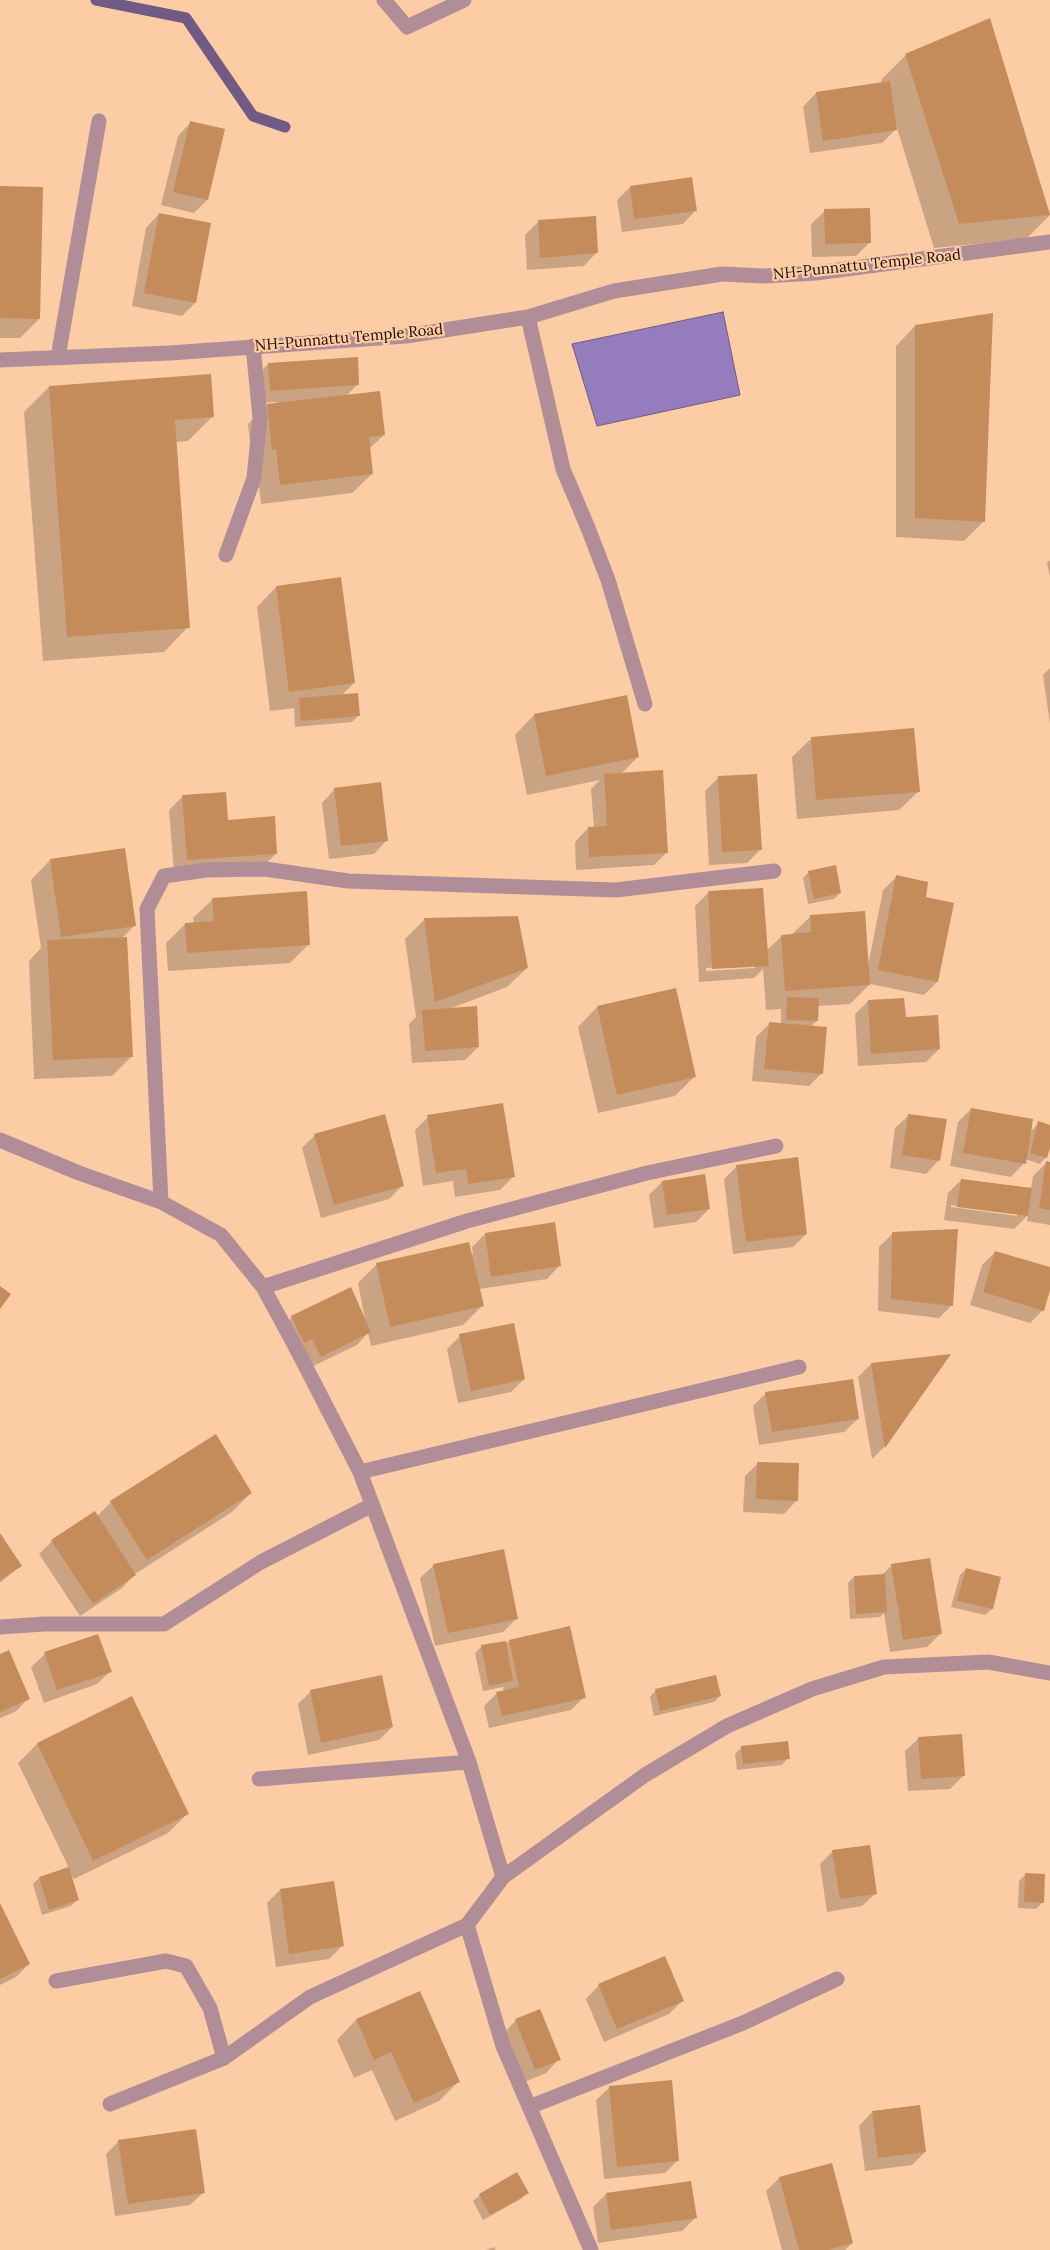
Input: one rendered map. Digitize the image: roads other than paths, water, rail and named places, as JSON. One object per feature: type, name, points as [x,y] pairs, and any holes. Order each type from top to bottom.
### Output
[{"type":"street","points":[[384,0],[407,27],[464,0]]},
{"type":"street","points":[[58,357],[99,121]]},
{"type":"street","name":"NH-Punnattu Temple Road","points":[[0,360],[170,353],[406,336],[528,318],[614,290],[722,274],[763,276],[816,273],[1050,242]]},
{"type":"street","points":[[528,318],[562,470],[588,528],[608,580],[645,704]]},
{"type":"street","points":[[226,555],[254,478],[260,418],[254,346]]},
{"type":"street","points":[[161,1202],[147,909],[164,876],[206,870],[265,869],[348,881],[616,890],[774,871]]},
{"type":"street","points":[[0,1140],[78,1173],[161,1202],[220,1236],[263,1287],[360,1472],[469,1762],[502,1877]]},
{"type":"street","points":[[263,1287],[477,1219],[647,1173],[776,1146]]},
{"type":"street","points":[[360,1472],[799,1367]]},
{"type":"street","points":[[0,1627],[44,1624],[164,1624],[262,1562],[372,1505]]},
{"type":"street","points":[[110,2104],[224,2058],[310,1997],[467,1925],[502,1877],[645,1775],[727,1726],[812,1689],[884,1667],[988,1662],[1050,1673]]},
{"type":"street","points":[[258,1779],[469,1762]]},
{"type":"street","points":[[467,1925],[503,2046],[591,2250]]},
{"type":"street","points":[[56,1981],[166,1960],[186,1966],[210,2008],[224,2058]]},
{"type":"street","points":[[529,2107],[743,2023],[837,1980]]},
{"type":"waterway","points":[[96,0],[186,18],[253,116],[285,127]]}]
